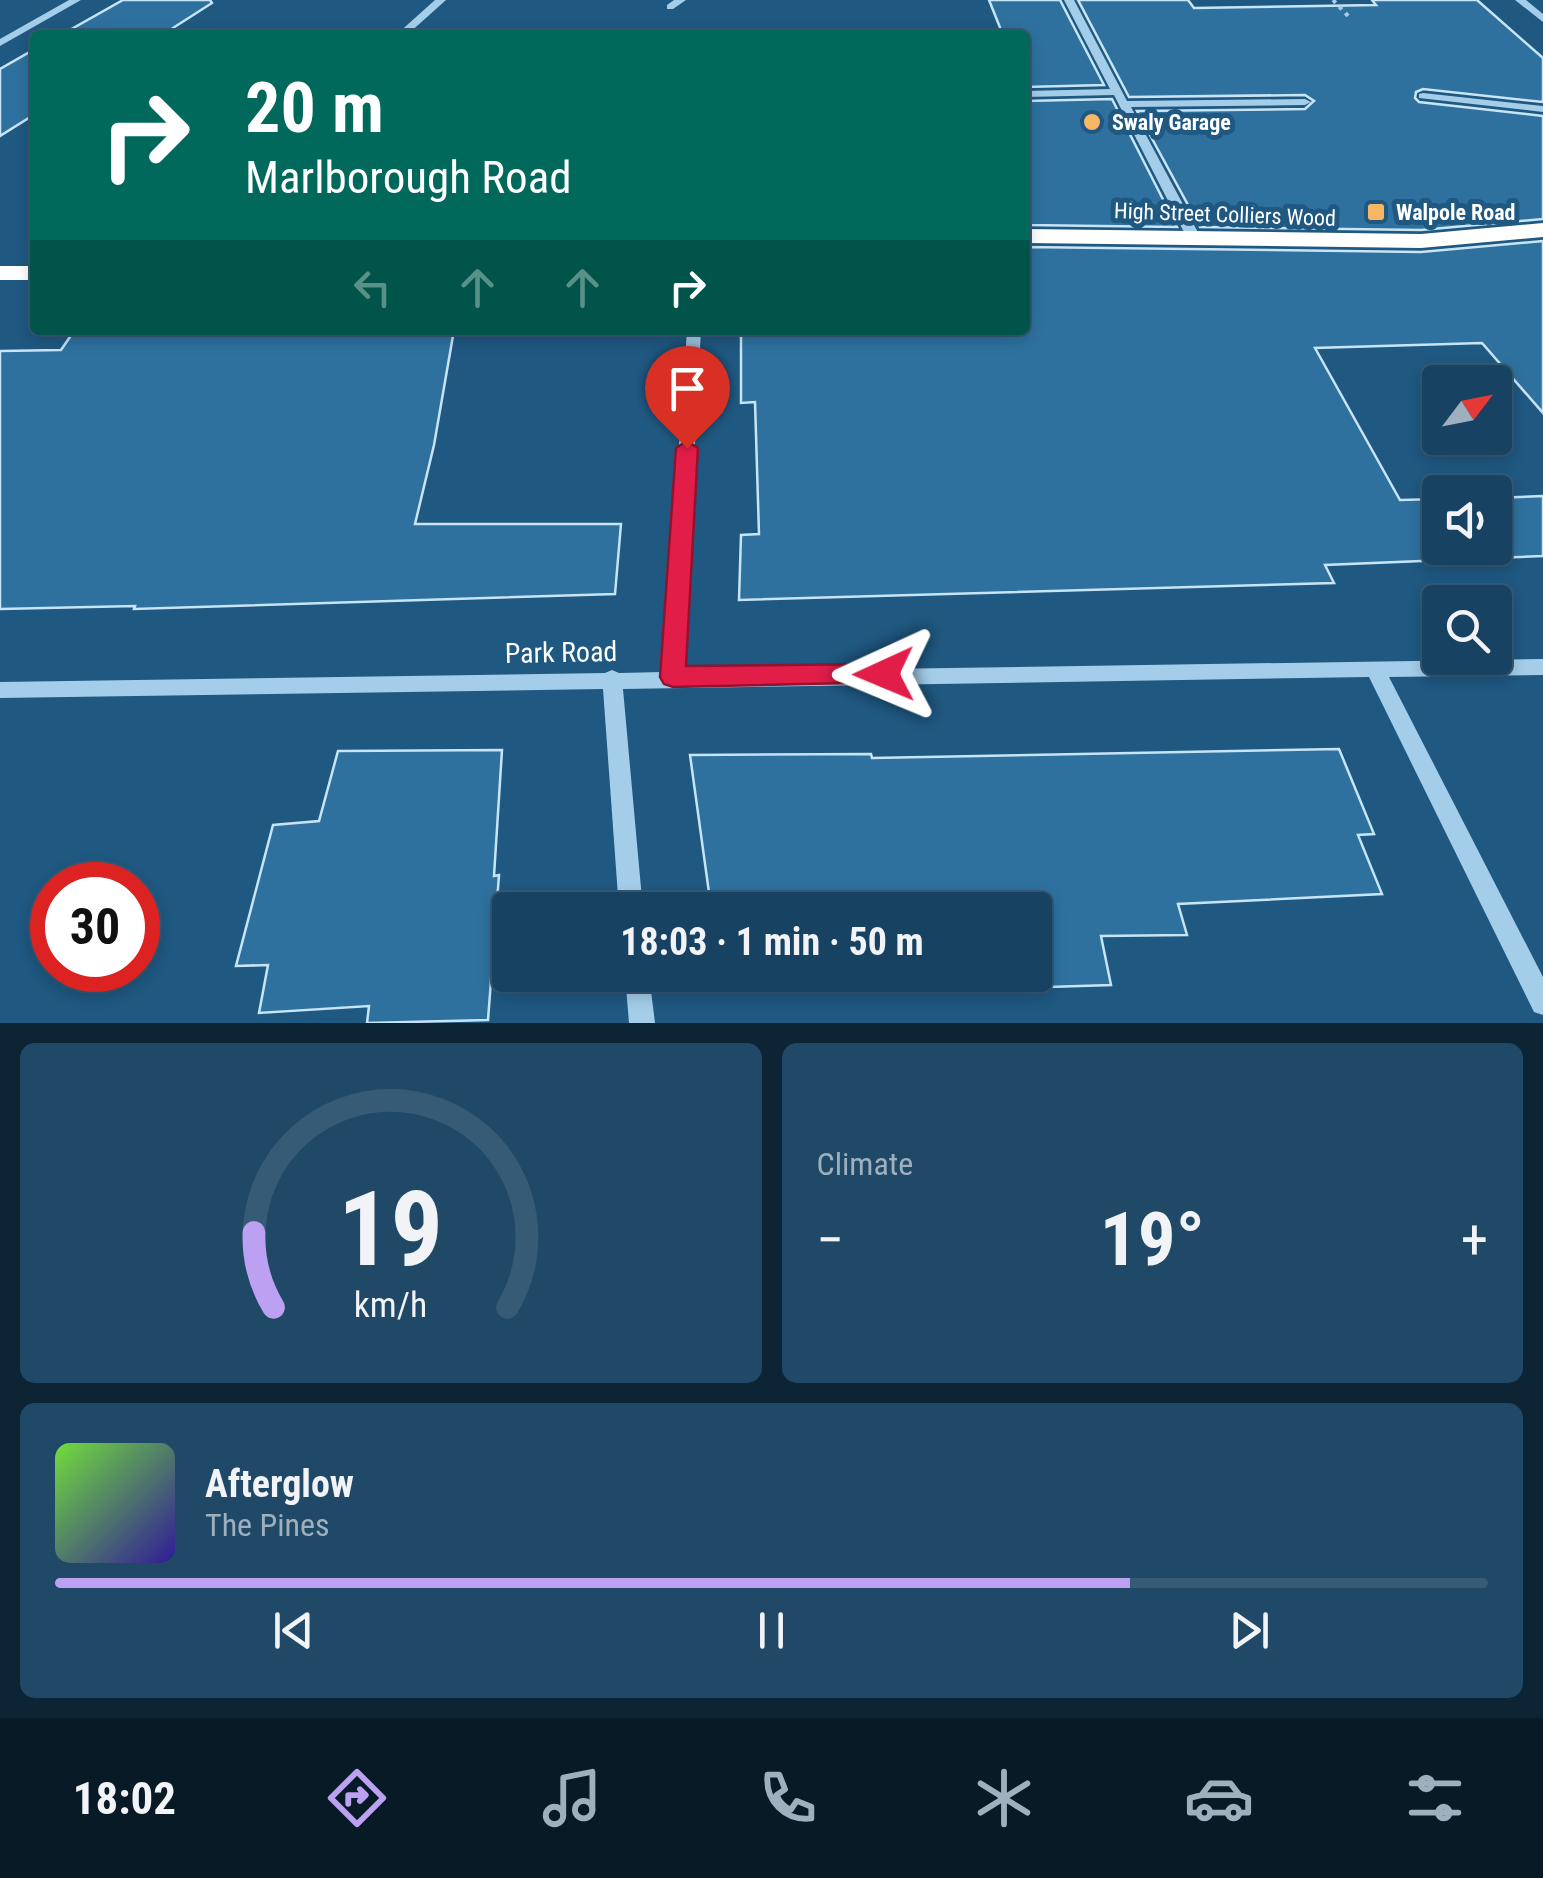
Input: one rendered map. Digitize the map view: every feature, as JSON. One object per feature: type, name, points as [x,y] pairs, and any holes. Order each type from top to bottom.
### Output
[{"type":"highway","name":"High Street Colliers Wood","points":[[1030,236],[1422,241],[1543,230]]},
{"type":"highway","points":[[0,273],[30,273]]},
{"type":"street","points":[[0,43],[76,0]]},
{"type":"street","points":[[407,30],[441,0]]},
{"type":"street","points":[[670,7],[681,0]]},
{"type":"street","points":[[1069,0],[1194,238]]},
{"type":"street","points":[[1520,0],[1543,19]]},
{"type":"street","points":[[1030,94],[1116,92]]},
{"type":"street","points":[[1423,96],[1543,109]]},
{"type":"street","points":[[1124,104],[1305,102]]},
{"type":"street","points":[[673,677],[694,335]]},
{"type":"street","name":"Park Road","points":[[0,690],[1543,667]]},
{"type":"street","points":[[1376,669],[1543,1002]]},
{"type":"street","points":[[612,678],[630,892]]},
{"type":"street","points":[[639,992],[642,1023]]},
{"type":"path","points":[[1333,0],[1350,18]]},
{"type":"building","points":[[123,0],[212,3],[170,30],[70,30]]},
{"type":"building","points":[[989,0],[1060,0],[1104,85],[1030,87],[1030,30],[1001,30]]},
{"type":"building","points":[[1078,0],[1188,0],[1194,8],[1477,0],[1543,58],[1543,102],[1423,89],[1416,92],[1415,98],[1419,102],[1543,116],[1543,219],[1421,230],[1200,227],[1137,111],[1305,109],[1314,101],[1305,95],[1129,97]]},
{"type":"building","points":[[30,52],[30,117],[0,136],[0,69]]},
{"type":"building","points":[[1112,99],[1177,227],[1030,225],[1030,101]]},
{"type":"building","points":[[1543,241],[1543,413],[1512,377],[1512,365],[1501,365],[1482,343],[1315,348],[1400,500],[1422,499],[1422,561],[1325,565],[1334,583],[739,600],[741,535],[759,534],[755,402],[741,403],[741,335],[1030,335],[1030,247],[1421,252]]},
{"type":"building","points":[[71,335],[453,335],[434,445],[415,524],[621,524],[615,594],[134,609],[135,606],[0,609],[0,351],[61,350]]},
{"type":"building","points":[[1543,496],[1543,556],[1512,557],[1512,497]]},
{"type":"building","points":[[1339,749],[1374,834],[1358,835],[1382,894],[1178,904],[1187,935],[1101,936],[1111,985],[1052,987],[1052,892],[709,892],[690,755],[871,754],[872,758]]},
{"type":"building","points":[[502,750],[494,876],[499,875],[498,892],[492,892],[488,1020],[367,1023],[369,1006],[259,1013],[268,965],[236,966],[273,825],[319,821],[338,751]]},
{"type":"place","name":"Swaly Garage","points":[[1092,122]]},
{"type":"place","name":"Walpole Road","points":[[1376,212]]},
{"type":"route","points":[[687,448],[673,677],[884,674]]}]
